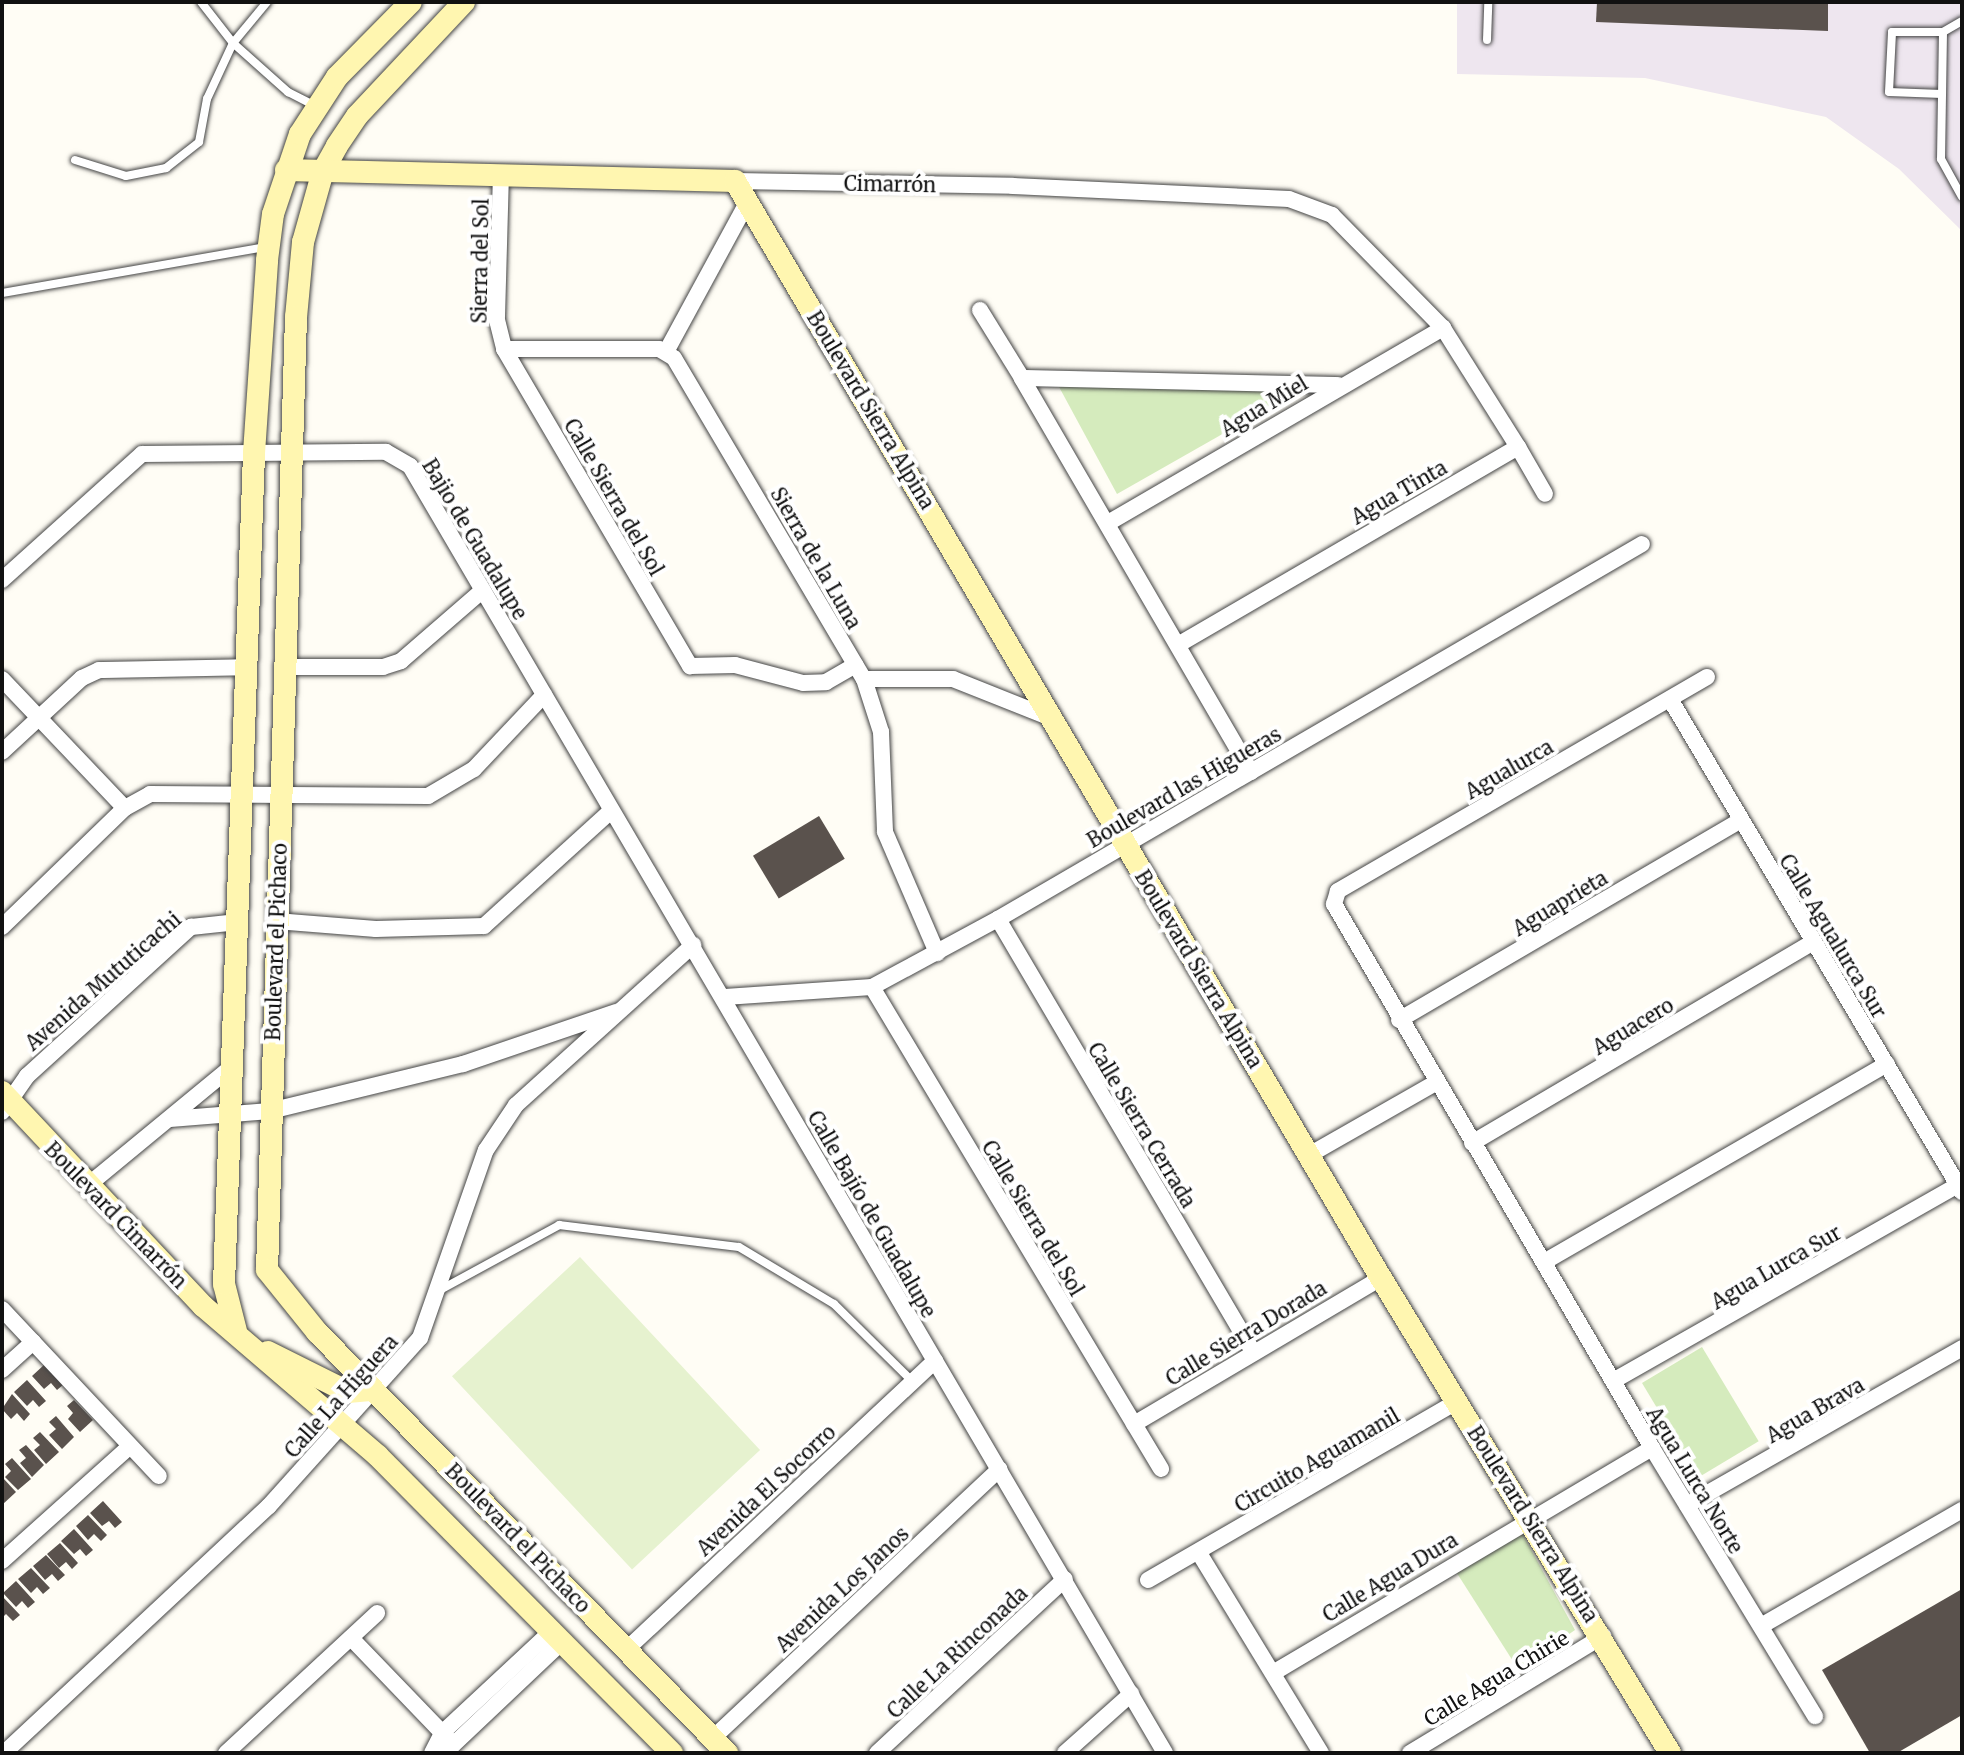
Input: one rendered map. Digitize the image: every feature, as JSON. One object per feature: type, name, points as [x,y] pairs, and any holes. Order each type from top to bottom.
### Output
[{"type":"street","name":"Boulevard el Pichaco","points":[[411,2],[337,77],[316,106],[286,170],[269,246],[254,453],[249,667],[224,1284],[244,1338],[341,1423],[558,1635],[672,1753]]},
{"type":"street","name":"Boulevard el Pichaco","points":[[464,2],[357,116],[323,171],[303,242],[284,667],[267,1270],[373,1390],[720,1745]]},
{"type":"street","name":"Cimarrón","points":[[286,170],[1013,186],[1289,199],[1332,215],[1443,328]]},
{"type":"street","name":"Sierra del Sol","points":[[501,173],[497,320],[504,349]]},
{"type":"street","name":"Boulevard Sierra Alpina","points":[[735,181],[1381,1278],[1603,1636],[1670,1753]]},
{"type":"street","points":[[504,349],[666,352],[747,203]]},
{"type":"street","points":[[980,310],[1179,644],[1251,772]]},
{"type":"street","points":[[1443,328],[1545,494]]},
{"type":"street","name":"Agua Miel","points":[[1108,523],[1338,385],[1443,328]]},
{"type":"street","name":"Calle Sierra del Sol","points":[[504,349],[690,666],[735,665],[803,683],[826,682],[860,672]]},
{"type":"street","name":"Sierra de la Luna","points":[[666,352],[860,672],[881,732],[887,841],[937,953]]},
{"type":"street","points":[[1022,378],[1338,385]]},
{"type":"street","name":"Agua Tinta","points":[[1179,644],[1518,447]]},
{"type":"street","points":[[2,580],[142,454],[292,452]]},
{"type":"street","name":"Bajio de Guadalupe","points":[[292,452],[399,456],[410,466],[544,695]]},
{"type":"street","name":"Boulevard las Higueras","points":[[725,997],[872,987],[998,919],[1642,544]]},
{"type":"street","points":[[284,667],[383,667],[401,661],[483,590]]},
{"type":"street","points":[[2,752],[82,678],[99,670],[249,667]]},
{"type":"street","points":[[860,672],[953,679],[1051,718]]},
{"type":"street","name":"Agualurca","points":[[1333,897],[1707,677]]},
{"type":"street","points":[[2,679],[125,808]]},
{"type":"street","points":[[2,927],[125,808],[168,791],[428,796],[474,769],[544,695]]},
{"type":"street","name":"Calle Bajío de Guadalupe","points":[[544,695],[725,997],[864,1247],[1065,1579],[1165,1753]]},
{"type":"street","name":"Calle Agualurca Sur","points":[[1670,699],[1960,1188]]},
{"type":"street","points":[[276,921],[376,929],[484,926],[611,811]]},
{"type":"street","name":"Aguaprieta","points":[[1399,1020],[1740,821]]},
{"type":"street","name":"Agua Lurca Norte","points":[[1333,897],[1435,1083],[1815,1716]]},
{"type":"street","name":"Calle Sierra Cerrada","points":[[998,919],[1252,1350]]},
{"type":"street","name":"Avenida Mututicachi","points":[[4,1101],[191,927],[238,922]]},
{"type":"street","name":"Aguacero","points":[[1472,1143],[1813,942]]},
{"type":"street","name":"Calle La Higuera","points":[[4,1753],[234,1540],[420,1338],[440,1290],[486,1150],[516,1105],[693,945]]},
{"type":"street","name":"Calle Sierra del Sol","points":[[872,987],[1161,1469]]},
{"type":"street","points":[[170,1119],[270,1111],[463,1064],[625,1009]]},
{"type":"street","points":[[1544,1262],[1887,1064]]},
{"type":"street","points":[[87,1186],[234,1065]]},
{"type":"street","points":[[1309,1155],[1435,1083]]},
{"type":"street","name":"Boulevard Cimarrón","points":[[4,1101],[203,1306],[244,1338]]},
{"type":"street","name":"Agua Lurca Sur","points":[[1613,1381],[1960,1188]]},
{"type":"street","name":"Calle Sierra Dorada","points":[[1134,1424],[1252,1350],[1381,1278]]},
{"type":"street","points":[[2,1309],[159,1476]]},
{"type":"street","points":[[244,1338],[348,1392],[373,1390]]},
{"type":"street","points":[[2,1370],[33,1342]]},
{"type":"street","name":"Agua Brava","points":[[1687,1505],[1962,1348]]},
{"type":"street","name":"Avenida El Socorro","points":[[627,1649],[935,1361]]},
{"type":"street","name":"Circuito Aguamanil","points":[[1148,1580],[1456,1402]]},
{"type":"street","points":[[2,1561],[130,1446]]},
{"type":"street","name":"Calle Agua Dura","points":[[1273,1673],[1529,1517],[1652,1448]]},
{"type":"street","name":"Avenida Los Janos","points":[[720,1745],[999,1469]]},
{"type":"street","points":[[1761,1626],[1962,1510]]},
{"type":"street","points":[[1199,1553],[1321,1753]]},
{"type":"street","name":"Calle La Rinconada","points":[[877,1753],[1065,1579]]},
{"type":"street","points":[[226,1753],[377,1613]]},
{"type":"street","points":[[351,1638],[445,1747],[558,1635]]},
{"type":"street","name":"Calle Agua Chirie","points":[[1410,1753],[1603,1636]]},
{"type":"street","points":[[1065,1753],[1131,1694]]},
{"type":"lane","points":[[201,2],[233,43],[288,92],[316,106]]},
{"type":"lane","points":[[75,160],[126,176],[166,168],[199,142],[207,99],[233,43],[267,2]]},
{"type":"lane","points":[[1487,40],[1488,2]]},
{"type":"lane","points":[[1942,94],[1889,92],[1892,32],[1943,32],[1962,21]]},
{"type":"lane","points":[[1943,32],[1941,159],[1962,197]]},
{"type":"lane","points":[[2,293],[269,246]]},
{"type":"lane","points":[[440,1290],[559,1225],[739,1247],[834,1304],[912,1381]]},
{"type":"shaded area","points":[[1457,2],[1962,2],[1962,231],[1899,169],[1826,117],[1645,78],[1457,74]]},
{"type":"green space","points":[[1265,384],[1271,392],[1270,407],[1117,494],[1058,385]]},
{"type":"green space","points":[[580,1257],[760,1450],[632,1569],[452,1376]]},
{"type":"green space","points":[[1702,1347],[1759,1441],[1699,1477],[1642,1383]]},
{"type":"green space","points":[[1522,1533],[1575,1630],[1518,1669],[1453,1567]]},
{"type":"building","points":[[1597,2],[1828,2],[1828,31],[1596,22]]},
{"type":"building","points":[[819,816],[845,859],[779,899],[753,856]]},
{"type":"building","points":[[45,1364],[64,1384],[57,1390],[51,1383],[44,1389],[32,1376]]},
{"type":"building","points":[[27,1380],[46,1401],[39,1407],[33,1400],[27,1406],[14,1392]]},
{"type":"building","points":[[12,1394],[30,1414],[24,1421],[17,1413],[11,1419],[2,1409]]},
{"type":"building","points":[[74,1400],[93,1420],[80,1432],[68,1419],[73,1413],[67,1406]]},
{"type":"building","points":[[56,1416],[74,1437],[62,1449],[49,1435],[56,1429],[49,1422]]},
{"type":"building","points":[[40,1432],[59,1452],[46,1464],[34,1450],[40,1445],[33,1438]]},
{"type":"building","points":[[26,1445],[44,1465],[32,1477],[20,1463],[26,1458],[19,1450]]},
{"type":"building","points":[[12,1458],[31,1479],[18,1490],[5,1477],[11,1471],[5,1464]]},
{"type":"building","points":[[2,1477],[16,1492],[2,1505]]},
{"type":"building","points":[[103,1501],[122,1522],[115,1528],[109,1521],[102,1526],[90,1513]]},
{"type":"building","points":[[88,1515],[107,1535],[101,1541],[94,1534],[88,1540],[76,1526]]},
{"type":"building","points":[[74,1529],[93,1550],[86,1556],[80,1549],[74,1554],[61,1541]]},
{"type":"building","points":[[60,1543],[78,1563],[72,1569],[66,1562],[59,1568],[47,1554]]},
{"type":"building","points":[[46,1555],[65,1575],[58,1581],[52,1574],[45,1580],[33,1566]]},
{"type":"building","points":[[31,1568],[50,1588],[43,1594],[37,1587],[31,1593],[18,1579]]},
{"type":"building","points":[[16,1581],[35,1602],[28,1608],[22,1601],[16,1607],[3,1593]]},
{"type":"building","points":[[1962,1589],[1962,1715],[1897,1753],[1870,1753],[1822,1670]]},
{"type":"building","points":[[2,1596],[20,1615],[13,1621],[6,1614],[2,1618]]}]
